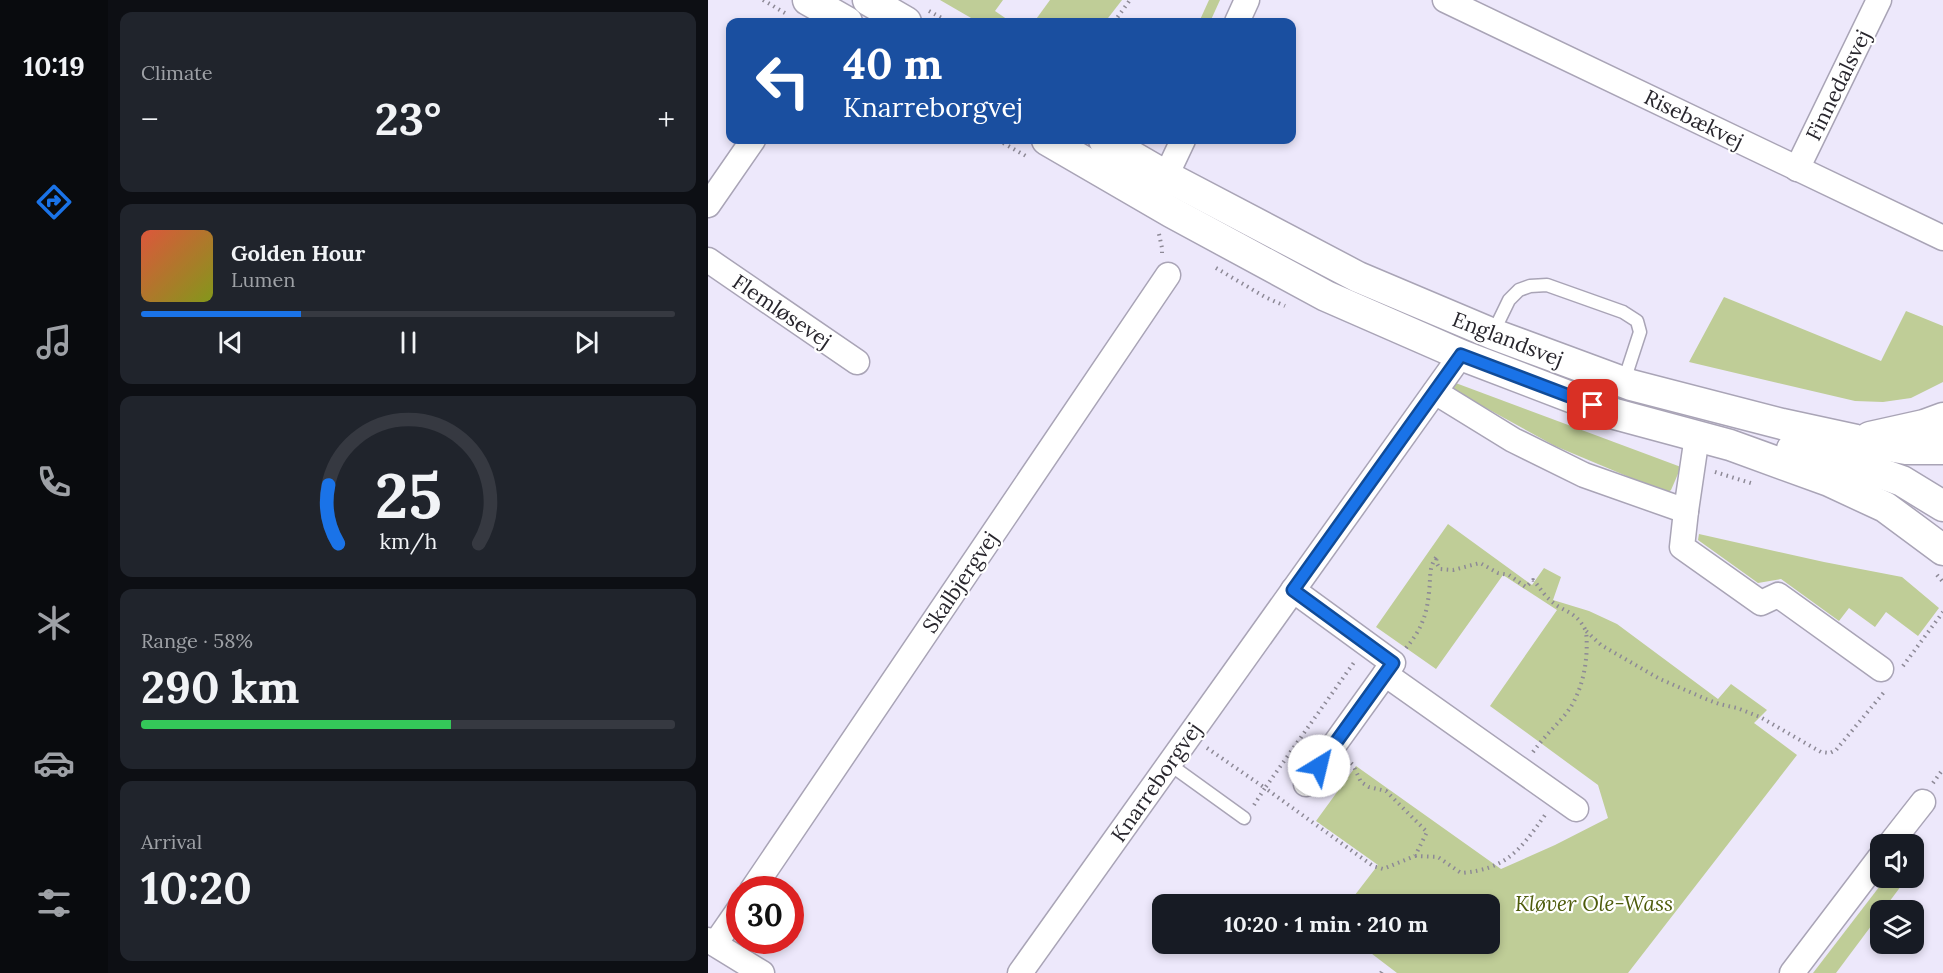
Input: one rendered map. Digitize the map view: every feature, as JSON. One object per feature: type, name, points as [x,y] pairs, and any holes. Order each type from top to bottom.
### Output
[{"type":"street","points":[[868,0],[899,18]]},
{"type":"street","points":[[1239,18],[1247,0]]},
{"type":"street","name":"Risebækvej","points":[[1444,0],[1943,238]]},
{"type":"street","name":"Finnedalsvej","points":[[1797,169],[1879,0]]},
{"type":"street","points":[[800,8],[834,18]]},
{"type":"street","points":[[708,205],[750,144]]},
{"type":"street","name":"Englandsvej","points":[[1054,144],[1171,212],[1326,296],[1461,355],[1615,414],[1730,444],[1829,481],[1885,507],[1943,549]]},
{"type":"street","name":"Englandsvej","points":[[1111,144],[1166,176],[1358,278],[1493,334],[1623,382],[1782,424],[1856,440],[1906,449],[1943,449]]},
{"type":"street","points":[[1166,176],[1182,144]]},
{"type":"street","name":"Flemløsevej","points":[[708,260],[857,362]]},
{"type":"street","name":"Skalbjergvej","points":[[761,876],[1168,275]]},
{"type":"street","name":"Knarreborgvej","points":[[1020,973],[1461,355]]},
{"type":"street","points":[[1435,392],[1513,440],[1584,475],[1686,511]]},
{"type":"street","points":[[1856,440],[1924,425],[1943,418]]},
{"type":"street","points":[[1698,436],[1682,547],[1761,603],[1778,595],[1891,669]]},
{"type":"street","name":"Englandsvej","points":[[1730,444],[1761,442],[1863,466],[1902,481],[1943,506]]},
{"type":"street","points":[[1293,590],[1367,644],[1389,668],[1567,803]]},
{"type":"street","points":[[1306,784],[1389,668]]},
{"type":"street","points":[[1898,834],[1923,802]]},
{"type":"street","points":[[1792,973],[1870,870]]},
{"type":"street","points":[[726,924],[711,942],[762,973]]},
{"type":"lane","points":[[1493,334],[1509,300],[1519,290],[1530,285],[1548,285],[1623,312],[1637,321],[1640,332],[1623,382]]},
{"type":"lane","points":[[1169,764],[1244,818]]},
{"type":"path","points":[[763,0],[800,8]]},
{"type":"path","points":[[1117,18],[1130,0]]},
{"type":"path","points":[[1389,668],[1418,634],[1429,594],[1431,564],[1437,556],[1436,562],[1440,569],[1453,570],[1480,563],[1498,573],[1509,575],[1526,587],[1533,580],[1548,599],[1563,610],[1575,615],[1586,631],[1601,645],[1660,679],[1719,704],[1760,717],[1821,752],[1830,753],[1836,750],[1874,704]]},
{"type":"path","points":[[1891,669],[1943,612]]},
{"type":"path","points":[[1521,770],[1543,736],[1570,709],[1586,663],[1588,645],[1586,631]]},
{"type":"path","points":[[1265,788],[1367,644]]},
{"type":"path","points":[[1189,735],[1373,866],[1383,869],[1415,856],[1438,857],[1461,873],[1492,868],[1508,859],[1536,827],[1567,803]]},
{"type":"path","points":[[1332,748],[1353,765],[1361,782],[1369,787],[1386,791],[1423,826],[1427,832],[1415,856]]},
{"type":"path","points":[[1381,973],[1384,968]]},
{"type":"green space","points":[[940,0],[1003,0],[995,11],[1005,18],[971,18]]},
{"type":"green space","points":[[1050,0],[1122,0],[1108,18],[1037,18]]},
{"type":"green space","points":[[1209,0],[1220,0],[1212,18],[1201,18]]},
{"type":"green space","points":[[1724,297],[1881,361],[1906,311],[1943,326],[1943,382],[1911,398],[1883,402],[1855,401],[1689,362]]},
{"type":"green space","points":[[1453,382],[1681,467],[1671,490],[1667,493],[1555,446],[1455,391]]},
{"type":"green space","name":"Kløver Ole-Wass","points":[[1448,524],[1532,585],[1544,568],[1561,577],[1553,600],[1589,611],[1617,624],[1718,699],[1731,684],[1767,710],[1754,723],[1797,755],[1628,973],[1397,973],[1372,954],[1500,954],[1500,894],[1356,894],[1378,865],[1316,821],[1356,766],[1501,869],[1608,818],[1598,785],[1490,706],[1557,610],[1503,575],[1436,669],[1376,627]]},
{"type":"green space","points":[[1699,534],[1902,577],[1939,608],[1918,636],[1886,612],[1875,627],[1849,608],[1839,621],[1781,579],[1758,583],[1698,540]]},
{"type":"green space","points":[[1878,888],[1900,888],[1891,900],[1870,900],[1870,928],[1836,973],[1813,973]]},
{"type":"route","points":[[1319,766],[1393,663],[1293,590],[1461,355],[1593,405]]}]
